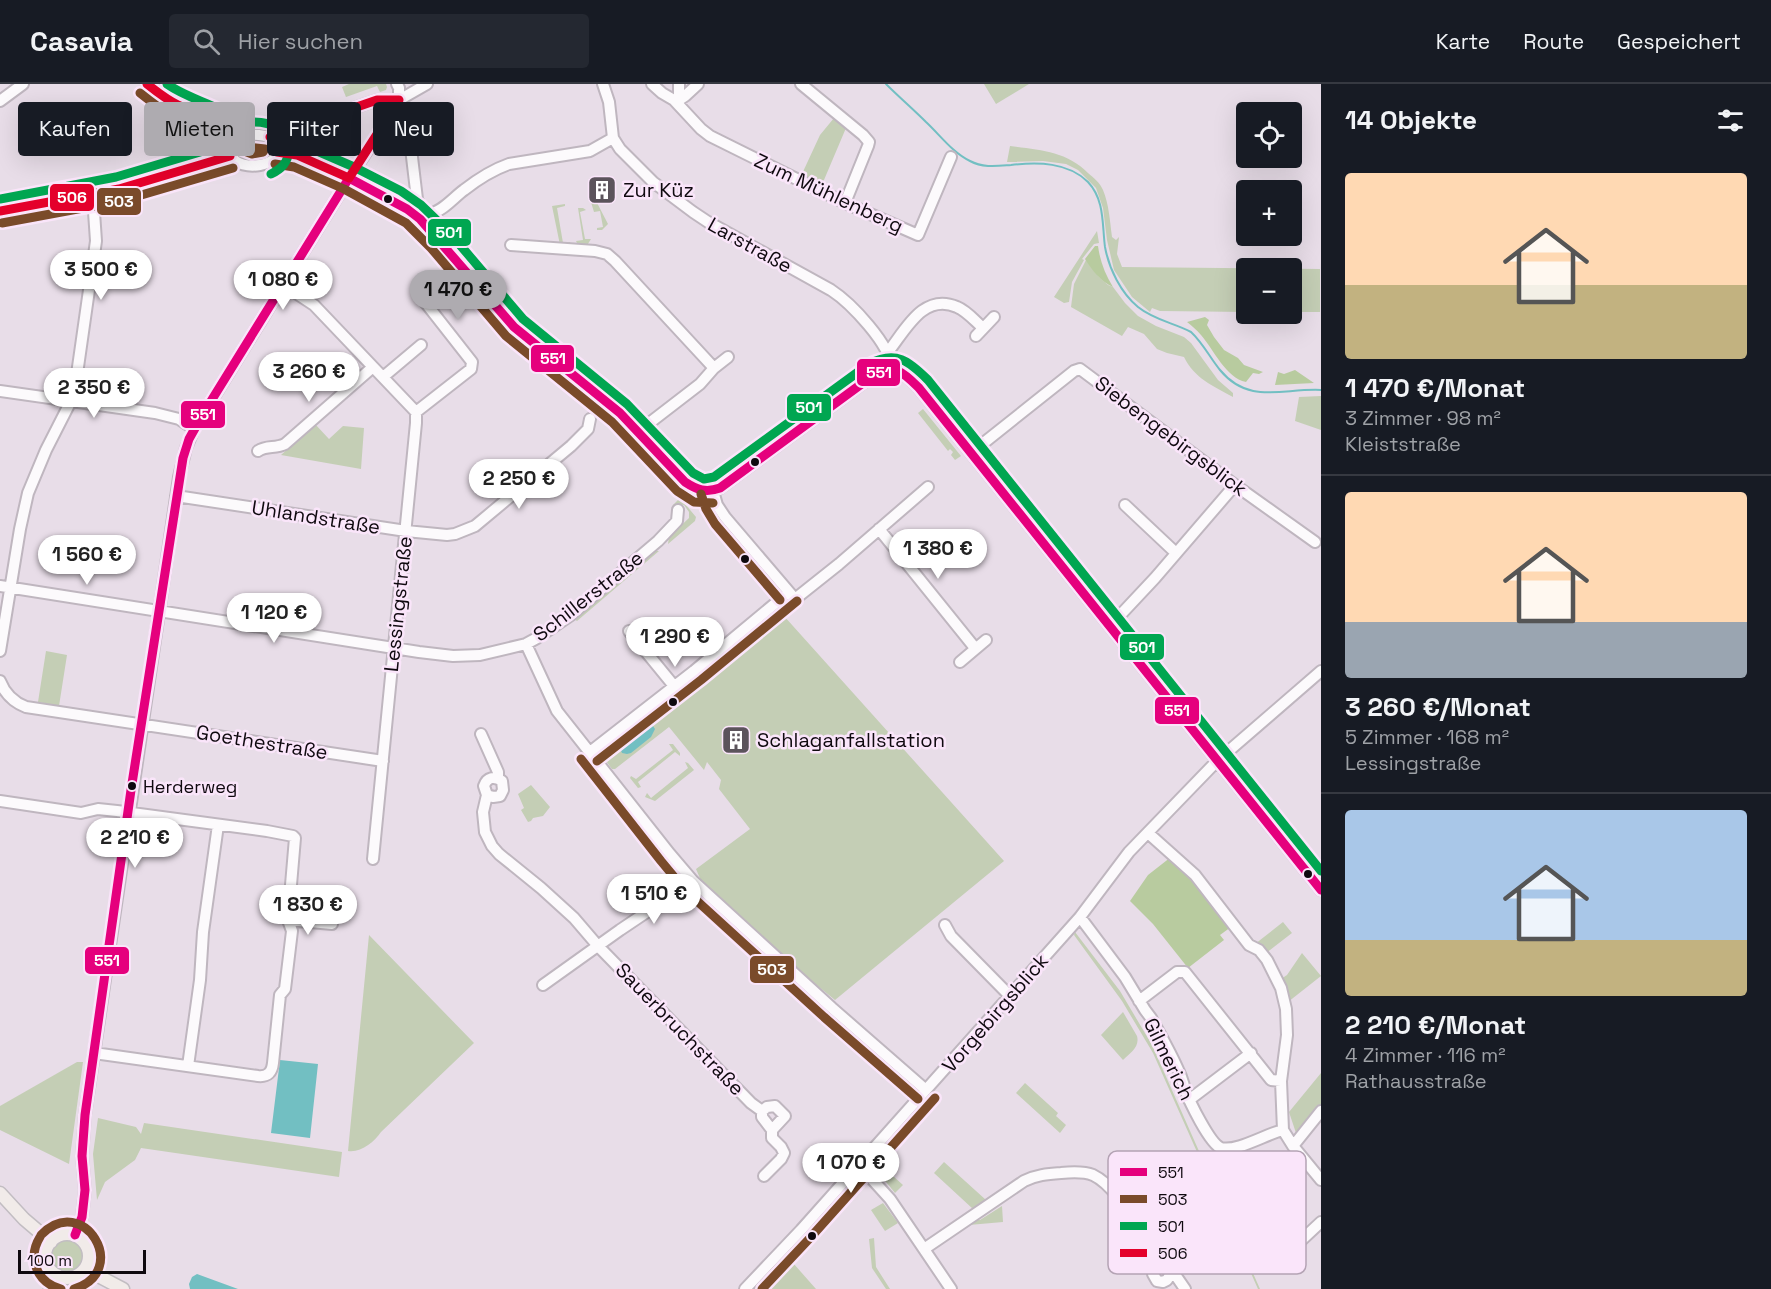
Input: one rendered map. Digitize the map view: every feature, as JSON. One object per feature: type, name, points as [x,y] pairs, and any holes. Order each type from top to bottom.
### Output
[{"type":"main road","points":[[0,1193],[24,1219],[51,1242]]},
{"type":"main road","points":[[64,1234],[75,1235],[83,1241],[88,1250],[89,1260],[85,1269],[72,1277],[62,1277],[50,1269],[46,1260],[46,1250],[55,1238],[64,1234]]},
{"type":"main road","points":[[85,1269],[123,1289]]},
{"type":"main road","points":[[50,1289],[57,1275]]},
{"type":"street","points":[[0,102],[23,84]]},
{"type":"street","points":[[147,84],[157,93],[174,102]]},
{"type":"street","points":[[397,84],[399,100],[407,115],[417,200],[425,212],[433,213],[498,168],[509,164],[590,151],[613,138],[609,102],[603,84]]},
{"type":"street","points":[[361,106],[377,100],[399,100],[427,84]]},
{"type":"street","name":"Zum Mühlenberg","points":[[652,84],[662,93],[676,100],[705,133],[845,203],[918,235],[951,157]]},
{"type":"street","points":[[676,100],[679,84]]},
{"type":"street","points":[[676,100],[685,96],[698,84]]},
{"type":"street","points":[[801,84],[864,135],[868,142],[845,203]]},
{"type":"street","points":[[75,1235],[82,1217],[84,1201],[82,1139],[183,458],[194,429],[399,100]]},
{"type":"street","name":"Larstraße","points":[[613,138],[620,149],[653,182],[693,212],[839,295],[855,309],[888,352],[892,369]]},
{"type":"street","points":[[0,211],[89,195],[149,181],[230,156],[240,164],[264,165],[276,156]]},
{"type":"street","points":[[299,156],[349,178],[407,209],[420,219],[514,327],[620,413],[685,482],[698,491],[713,491],[720,488],[881,370],[892,369],[901,372],[919,388],[1321,890]]},
{"type":"street","points":[[0,651],[6,587],[28,493],[74,395],[96,241],[94,212],[89,195]]},
{"type":"street","points":[[511,245],[595,251],[607,254],[714,368]]},
{"type":"street","points":[[282,285],[314,305],[416,412],[471,369],[472,362],[421,297]]},
{"type":"street","points":[[888,352],[919,312],[930,306],[946,304],[956,306],[980,332],[994,317]]},
{"type":"street","points":[[383,377],[421,345]]},
{"type":"street","points":[[639,431],[700,384],[728,357]]},
{"type":"street","points":[[258,451],[262,448],[278,448],[285,444],[373,367]]},
{"type":"street","name":"Siebengebirgsblick","points":[[971,453],[1074,371],[1080,369],[1315,542]]},
{"type":"street","points":[[0,391],[154,412],[179,420],[194,429]]},
{"type":"street","name":"Lessingstraße","points":[[374,859],[416,412]]},
{"type":"street","name":"Uhlandstraße","points":[[176,496],[406,531],[447,535],[463,532],[475,526],[580,438],[588,429],[590,419]]},
{"type":"street","points":[[1110,626],[1235,485]]},
{"type":"street","points":[[590,752],[879,529],[928,487]]},
{"type":"street","points":[[713,491],[717,504],[725,517],[792,595]]},
{"type":"street","points":[[1125,505],[1176,553]]},
{"type":"street","name":"Schillerstraße","points":[[6,587],[394,648],[446,655],[491,653],[526,644],[555,627],[658,541],[676,521],[678,510]]},
{"type":"street","points":[[879,529],[975,648]]},
{"type":"street","points":[[629,631],[674,686]]},
{"type":"street","points":[[960,662],[986,640]]},
{"type":"street","points":[[526,644],[558,711],[693,881],[926,1090]]},
{"type":"street","name":"Vorgebirgsblick","points":[[745,1289],[1080,917],[1148,832],[1217,761],[1321,671]]},
{"type":"street","name":"Goethestraße","points":[[0,681],[7,695],[26,707],[383,761]]},
{"type":"street","name":"Sauerbruchstraße","points":[[481,734],[498,772],[498,778],[503,785],[502,793],[493,798],[486,795],[483,812],[484,826],[492,846],[560,904],[598,946],[762,1112]]},
{"type":"street","points":[[0,801],[81,813],[98,809],[267,831],[295,838],[288,920],[292,931],[285,988],[280,995],[270,1073],[262,1076],[94,1053]]},
{"type":"street","points":[[188,1066],[218,825]]},
{"type":"street","points":[[1148,832],[1195,875],[1249,945],[1259,950],[1271,966],[1281,988],[1287,1019],[1281,1081],[1283,1130],[1297,1151]]},
{"type":"street","points":[[543,985],[693,881]]},
{"type":"street","name":"Gilmerich","points":[[1080,917],[1125,977],[1151,1018],[1168,1047],[1207,1134],[1219,1147],[1237,1147],[1283,1130]]},
{"type":"street","points":[[288,920],[332,924]]},
{"type":"street","points":[[945,925],[951,936],[1009,995]]},
{"type":"street","points":[[1139,1001],[1177,972],[1185,972],[1271,1080],[1281,1081]]},
{"type":"street","points":[[1190,1100],[1251,1053]]},
{"type":"street","name":"Sauerbruchstraße","points":[[762,1112],[770,1106],[775,1106],[785,1116],[772,1130],[771,1136],[784,1153],[764,1176]]},
{"type":"street","points":[[1293,1146],[1321,1111]]},
{"type":"street","name":"Sauerbruchstraße","points":[[762,1112],[762,1119],[772,1130]]},
{"type":"street","points":[[1306,1162],[1321,1180]]},
{"type":"street","points":[[857,1167],[890,1198],[951,1289]]},
{"type":"street","points":[[924,1249],[1024,1181],[1040,1174],[1072,1172],[1092,1175],[1108,1187]]},
{"type":"street","points":[[1306,1236],[1321,1222]]},
{"type":"street","points":[[1154,1274],[1159,1282],[1167,1281],[1170,1275],[1176,1276],[1185,1289]]},
{"type":"green space","points":[[349,84],[386,84],[387,87],[386,90],[380,92],[377,86],[346,97],[342,87]]},
{"type":"green space","points":[[984,84],[1029,84],[996,104]]},
{"type":"green space","points":[[834,118],[846,128],[821,187],[801,176],[820,135]]},
{"type":"green space","points":[[255,141],[267,144],[267,154],[255,153]]},
{"type":"green space","points":[[1010,146],[1042,150],[1071,160],[1097,181],[1107,201],[1112,237],[1116,240],[1119,237],[1117,254],[1122,267],[1236,268],[1236,312],[1160,311],[1152,308],[1150,312],[1132,297],[1114,270],[1103,208],[1096,188],[1078,170],[1066,164],[1043,161],[1007,162]]},
{"type":"green space","points":[[594,197],[608,224],[602,230],[597,230],[603,227],[600,211],[594,212],[590,199]]},
{"type":"green space","points":[[565,204],[557,208],[563,243],[570,242],[570,246],[560,245],[552,206]]},
{"type":"green space","points":[[578,208],[586,210],[580,212],[585,239],[591,239],[586,247],[579,247],[576,241],[583,240]]},
{"type":"green space","points":[[1097,231],[1099,243],[1094,244],[1082,259],[1084,260],[1072,282],[1069,302],[1064,303],[1054,297]]},
{"type":"green space","points":[[1095,246],[1098,246],[1103,267],[1113,287],[1101,279],[1085,259]]},
{"type":"green space","points":[[1086,260],[1099,277],[1113,287],[1138,316],[1184,337],[1191,343],[1218,380],[1233,393],[1233,397],[1199,376],[1184,357],[1157,349],[1144,334],[1128,327],[1122,336],[1071,307],[1074,284]]},
{"type":"green space","points":[[1302,269],[1320,269],[1320,312],[1302,312]]},
{"type":"green space","points":[[1205,317],[1209,320],[1207,325],[1224,350],[1238,358],[1244,365],[1263,372],[1253,373],[1246,382],[1232,375],[1206,341],[1187,322]]},
{"type":"green space","points":[[1295,370],[1314,383],[1275,385],[1278,372],[1284,374]]},
{"type":"green space","points":[[1321,396],[1321,430],[1295,421],[1299,397]]},
{"type":"green space","points":[[923,409],[961,456],[955,460],[951,455],[953,452],[950,449],[948,451],[918,413]]},
{"type":"green space","points":[[315,424],[329,439],[343,426],[364,428],[361,469],[281,455]]},
{"type":"green space","points":[[680,498],[696,517],[695,521],[668,544],[669,537],[689,518],[689,512],[684,505],[672,506]]},
{"type":"green space","points":[[653,551],[659,551],[577,621],[573,618]]},
{"type":"green space","points":[[777,615],[784,616],[1004,861],[835,1000],[797,969],[702,883],[696,869],[750,829],[719,789],[721,780],[707,762],[704,770],[669,727],[615,769],[612,769],[603,755],[608,744]]},
{"type":"green space","points":[[46,651],[67,655],[59,706],[38,702]]},
{"type":"green space","points":[[669,744],[673,744],[680,756],[675,752],[638,782],[641,787],[638,788],[630,778],[631,776],[636,779],[673,750]]},
{"type":"green space","points":[[685,762],[694,770],[655,801],[645,797],[647,793],[651,798],[688,768]]},
{"type":"green space","points":[[531,785],[550,807],[543,816],[533,818],[528,822],[521,810],[524,808],[518,794]]},
{"type":"green space","points":[[1171,857],[1191,877],[1231,927],[1220,935],[1224,940],[1188,968],[1153,924],[1130,901],[1148,875]]},
{"type":"green space","points":[[1283,922],[1292,933],[1266,953],[1255,944]]},
{"type":"green space","points":[[1075,932],[1120,991],[1152,1045],[1199,1151],[1197,1151],[1153,1053],[1122,1001],[1074,935]]},
{"type":"green space","points":[[369,935],[474,1043],[371,1143],[362,1149],[348,1151]]},
{"type":"green space","points":[[1302,953],[1321,976],[1288,1002],[1281,979],[1287,975]]},
{"type":"green space","points":[[1123,1012],[1138,1040],[1134,1050],[1123,1060],[1101,1035]]},
{"type":"green space","points":[[77,1062],[83,1062],[69,1164],[0,1130],[0,1106]]},
{"type":"green space","points":[[1321,1073],[1321,1106],[1297,1136],[1289,1112]]},
{"type":"green space","points":[[1025,1083],[1058,1113],[1056,1116],[1066,1125],[1060,1133],[1016,1093]]},
{"type":"green space","points":[[98,1118],[136,1127],[141,1134],[144,1123],[342,1152],[339,1177],[141,1148],[135,1160],[105,1182],[97,1200],[93,1154]]},
{"type":"green space","points":[[873,1158],[903,1185],[895,1193],[874,1167]]},
{"type":"green space","points":[[944,1162],[986,1200],[973,1209],[934,1173]]},
{"type":"green space","points":[[883,1203],[898,1223],[885,1231],[871,1210]]},
{"type":"green space","points":[[1002,1206],[1003,1222],[969,1225],[975,1220],[980,1220]]},
{"type":"green space","points":[[874,1238],[876,1267],[890,1289],[886,1289],[872,1268],[869,1239]]},
{"type":"green space","points":[[67,1240],[79,1244],[83,1256],[79,1268],[67,1272],[55,1268],[51,1256],[55,1244]]},
{"type":"green space","points":[[786,1255],[816,1289],[755,1289],[767,1274]]},
{"type":"green space","points":[[1251,1274],[1260,1289],[1258,1289]]},
{"type":"water","points":[[645,724],[655,729],[651,737],[631,753],[622,753],[619,746],[622,741]]},
{"type":"water","points":[[280,1060],[318,1064],[310,1138],[271,1133]]},
{"type":"water","points":[[197,1274],[238,1289],[190,1289],[189,1284],[192,1277]]},
{"type":"waterway","points":[[886,84],[952,149],[970,161],[990,166],[1052,165],[1080,175],[1088,182],[1097,197],[1109,264],[1126,295],[1144,311],[1191,332],[1231,381],[1254,391],[1321,390]]},
{"type":"transit line","name":"506","points":[[147,84],[172,102]]},
{"type":"transit line","name":"501","points":[[167,84],[223,111],[239,123],[267,124],[283,132],[288,143],[287,159],[278,170],[271,174]]},
{"type":"transit line","name":"503","points":[[140,93],[151,102]]},
{"type":"transit line","name":"506","points":[[361,106],[377,100],[399,100]]},
{"type":"transit line","name":"506","points":[[299,156],[349,178],[399,100]]},
{"type":"transit line","name":"503","points":[[247,147],[265,149],[263,152],[252,154],[242,150],[247,147]]},
{"type":"transit line","name":"501","points":[[0,199],[116,177],[187,156]]},
{"type":"transit line","name":"506","points":[[0,211],[119,189],[230,156]]},
{"type":"transit line","name":"501","points":[[329,156],[401,191],[421,205],[449,232],[523,319],[627,404],[693,473],[704,479],[714,477],[869,364],[895,358],[915,368],[928,380],[1321,871]]},
{"type":"transit line","name":"503","points":[[275,164],[294,167],[344,189],[406,223],[431,248],[506,336],[612,422],[677,491],[694,502],[713,503]]},
{"type":"transit line","name":"503","points":[[2,223],[121,201],[233,168]]},
{"type":"transit line","name":"551","points":[[349,178],[407,209],[420,219],[514,327],[620,413],[685,482],[698,489],[720,488],[875,374],[889,370],[904,374],[919,388],[1321,890]]},
{"type":"transit line","name":"551","points":[[75,1235],[82,1217],[85,1190],[82,1156],[85,1115],[131,790],[183,458],[189,439],[203,414],[349,178]]},
{"type":"transit line","name":"503","points":[[701,494],[706,509],[715,524],[780,600]]},
{"type":"transit line","name":"503","points":[[597,761],[797,601]]},
{"type":"transit line","name":"503","points":[[581,759],[685,890],[918,1099]]},
{"type":"transit line","name":"503","points":[[762,1289],[935,1098]]},
{"type":"transit line","name":"503","points":[[41,1235],[57,1224],[72,1222],[85,1228],[95,1239],[100,1252],[99,1267],[91,1280],[74,1289]]},
{"type":"transit line","name":"503","points":[[40,1237],[34,1253],[37,1269],[46,1281],[61,1289]]},
{"type":"place","name":"Zur Küz","points":[[602,190]]},
{"type":"place","name":"Schlaganfallstation","points":[[736,740]]},
{"type":"place","name":"Herderweg","points":[[132,786]]}]
